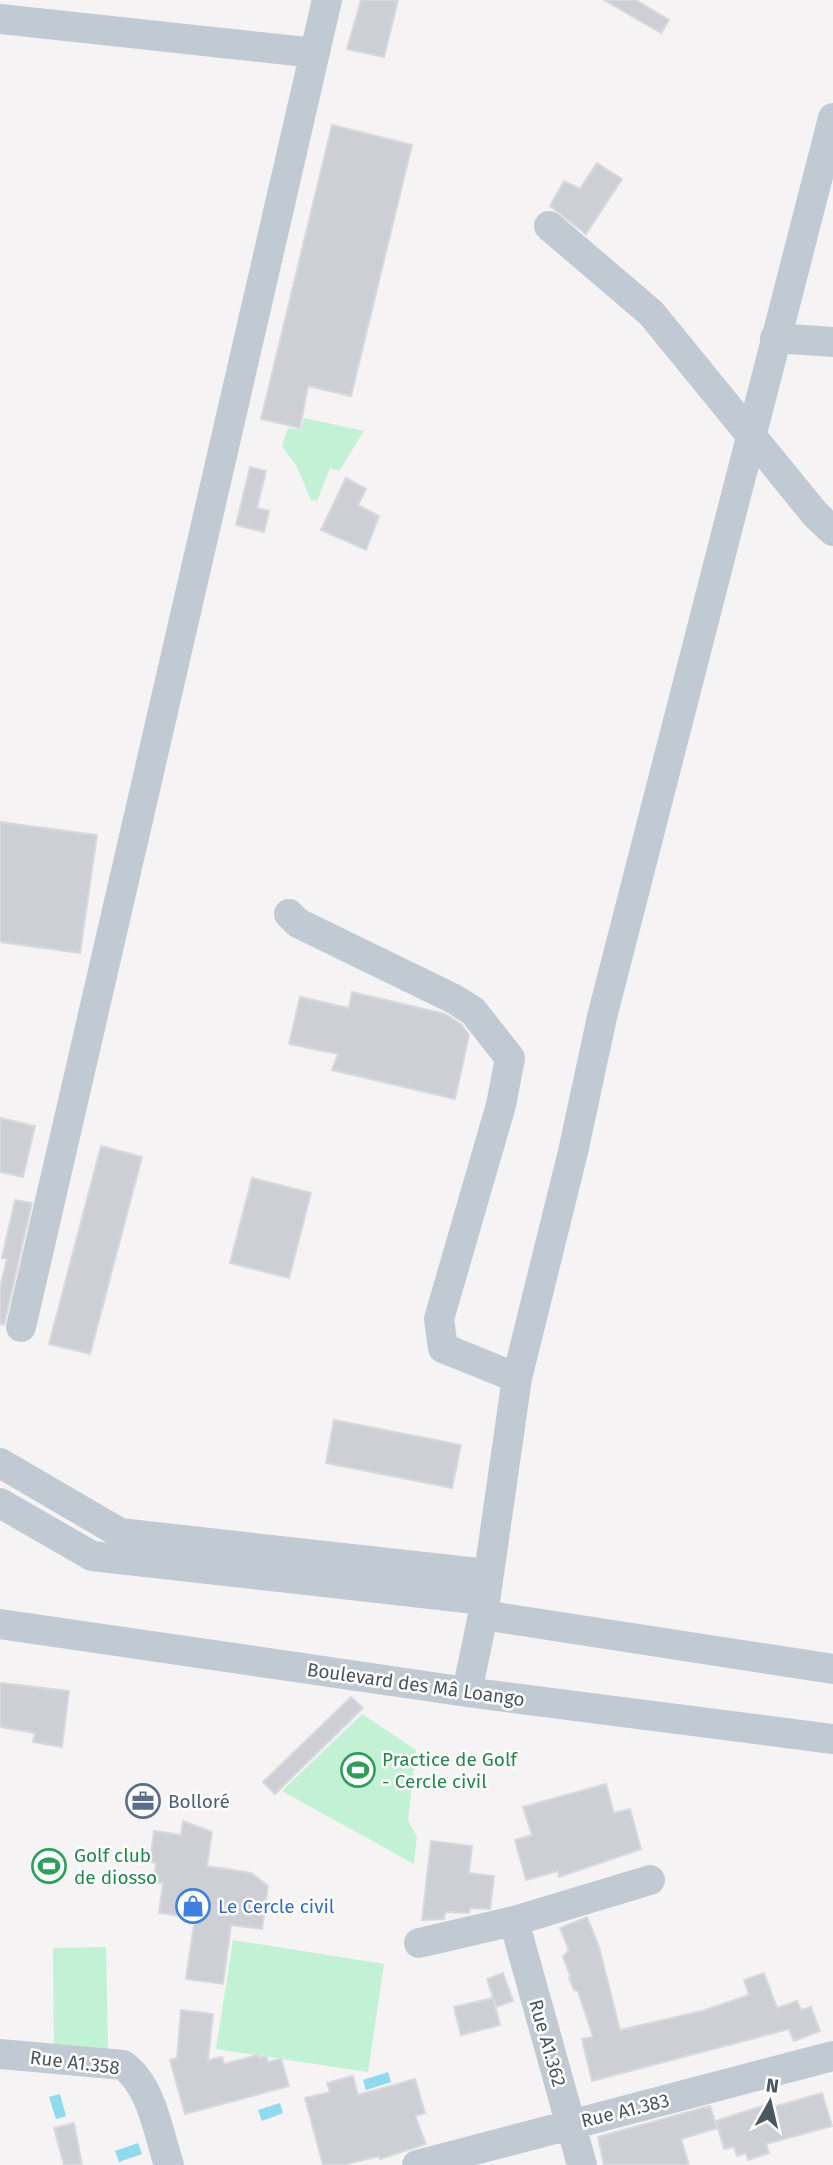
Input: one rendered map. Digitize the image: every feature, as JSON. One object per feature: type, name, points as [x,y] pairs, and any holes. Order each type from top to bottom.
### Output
[{"type":"street","points":[[21,1327],[327,0]]},
{"type":"street","points":[[0,19],[315,53]]},
{"type":"street","points":[[467,1692],[517,1378],[573,1152],[606,1003],[833,118]]},
{"type":"street","points":[[549,226],[651,313],[833,531]]},
{"type":"street","points":[[775,338],[833,342]]},
{"type":"street","points":[[289,914],[298,923],[454,999],[472,1011],[510,1058],[501,1105],[439,1320],[443,1348],[517,1378]]},
{"type":"street","points":[[0,1464],[120,1533],[484,1596],[833,1669]]},
{"type":"street","points":[[0,1503],[92,1556],[484,1596]]},
{"type":"street","name":"Boulevard des Mâ Loango","points":[[0,1624],[467,1692],[833,1739]]},
{"type":"street","points":[[419,1943],[514,1921],[650,1880]]},
{"type":"street","name":"Rue A1.362","points":[[514,1921],[582,2165]]},
{"type":"street","name":"Rue A1.358","points":[[0,2054],[124,2065],[136,2074],[143,2087],[169,2165]]},
{"type":"street","name":"Rue A1.383","points":[[417,2165],[833,2056]]},
{"type":"green space","points":[[304,418],[364,431],[339,471],[330,468],[317,501],[311,500],[296,465],[282,446],[288,428],[301,430]]},
{"type":"green space","name":"Practice de Golf - Cercle civil","points":[[362,1714],[416,1750],[408,1820],[417,1837],[414,1864],[282,1791]]},
{"type":"green space","points":[[233,1940],[384,1964],[368,2072],[216,2049]]},
{"type":"green space","points":[[106,1947],[108,2050],[54,2051],[53,1948]]},
{"type":"water","points":[[388,2072],[391,2082],[366,2090],[363,2080]]},
{"type":"water","points":[[60,2094],[66,2116],[56,2119],[49,2097]]},
{"type":"water","points":[[280,2103],[283,2113],[262,2121],[258,2110]]},
{"type":"water","points":[[138,2143],[142,2154],[119,2162],[115,2151]]},
{"type":"building","points":[[361,0],[398,0],[384,57],[347,49]]},
{"type":"building","points":[[604,0],[636,0],[669,20],[661,33]]},
{"type":"building","points":[[332,125],[412,145],[351,396],[308,386],[300,428],[261,419]]},
{"type":"building","points":[[597,163],[622,179],[586,234],[550,206],[564,181],[580,189]]},
{"type":"building","points":[[250,467],[266,471],[257,508],[269,511],[264,532],[236,525]]},
{"type":"building","points":[[346,478],[366,489],[358,505],[379,516],[366,550],[321,530]]},
{"type":"building","points":[[0,822],[97,835],[80,953],[0,942]]},
{"type":"building","points":[[352,992],[445,1014],[461,1024],[469,1035],[455,1099],[332,1070],[338,1054],[289,1044],[300,997],[349,1008]]},
{"type":"building","points":[[0,1118],[35,1126],[23,1177],[0,1172]]},
{"type":"building","points":[[101,1146],[142,1157],[90,1354],[49,1344]]},
{"type":"building","points":[[252,1178],[311,1193],[289,1278],[230,1263]]},
{"type":"building","points":[[15,1200],[32,1203],[4,1325],[0,1324],[0,1287],[7,1259],[2,1258]]},
{"type":"building","points":[[334,1420],[461,1445],[452,1488],[326,1463]]},
{"type":"building","points":[[0,1683],[69,1691],[62,1747],[33,1742],[35,1733],[0,1727]]},
{"type":"building","points":[[351,1697],[363,1708],[275,1794],[263,1782]]},
{"type":"building","points":[[606,1784],[614,1813],[630,1809],[641,1849],[559,1877],[558,1871],[526,1880],[515,1840],[532,1835],[523,1807]]},
{"type":"building","points":[[183,1821],[212,1832],[207,1866],[251,1873],[268,1886],[262,1929],[231,1925],[223,1984],[186,1979],[195,1918],[159,1913],[163,1883],[154,1882],[156,1863],[150,1862],[154,1831],[181,1835]]},
{"type":"building","points":[[431,1841],[472,1846],[469,1873],[494,1876],[490,1909],[470,1908],[469,1913],[445,1912],[444,1919],[422,1920]]},
{"type":"building","points":[[587,1917],[599,1947],[620,2030],[702,2011],[749,1995],[744,1980],[764,1973],[777,2008],[797,2001],[801,2010],[811,2007],[820,2031],[794,2041],[789,2029],[592,2081],[582,2039],[593,2037],[578,1991],[574,1990],[569,1978],[563,1957],[569,1950],[560,1928]]},
{"type":"building","points":[[503,1973],[513,2001],[496,2007],[487,1979]]},
{"type":"building","points":[[493,1998],[500,2025],[461,2035],[454,2007]]},
{"type":"building","points":[[181,2010],[213,2014],[208,2060],[222,2057],[224,2064],[258,2055],[259,2058],[266,2056],[268,2062],[281,2059],[289,2086],[185,2114],[170,2060],[177,2058]]},
{"type":"building","points":[[353,2076],[358,2095],[415,2079],[425,2113],[415,2116],[426,2144],[380,2159],[379,2156],[343,2165],[323,2165],[305,2098],[330,2092],[327,2083]]},
{"type":"building","points":[[822,2093],[832,2126],[766,2144],[769,2153],[748,2160],[746,2153],[737,2156],[734,2147],[724,2149],[716,2121],[765,2105],[766,2109]]},
{"type":"building","points":[[710,2106],[717,2128],[681,2139],[689,2165],[604,2165],[598,2137]]},
{"type":"building","points":[[74,2123],[82,2165],[64,2165],[54,2128]]},
{"type":"place","name":"Practice de Golf - Cercle civil","points":[[358,1770]]},
{"type":"place","name":"Bolloré","points":[[143,1801]]},
{"type":"place","name":"Golf club de diosso","points":[[49,1866]]},
{"type":"place","name":"Le Cercle civil","points":[[193,1906]]}]
